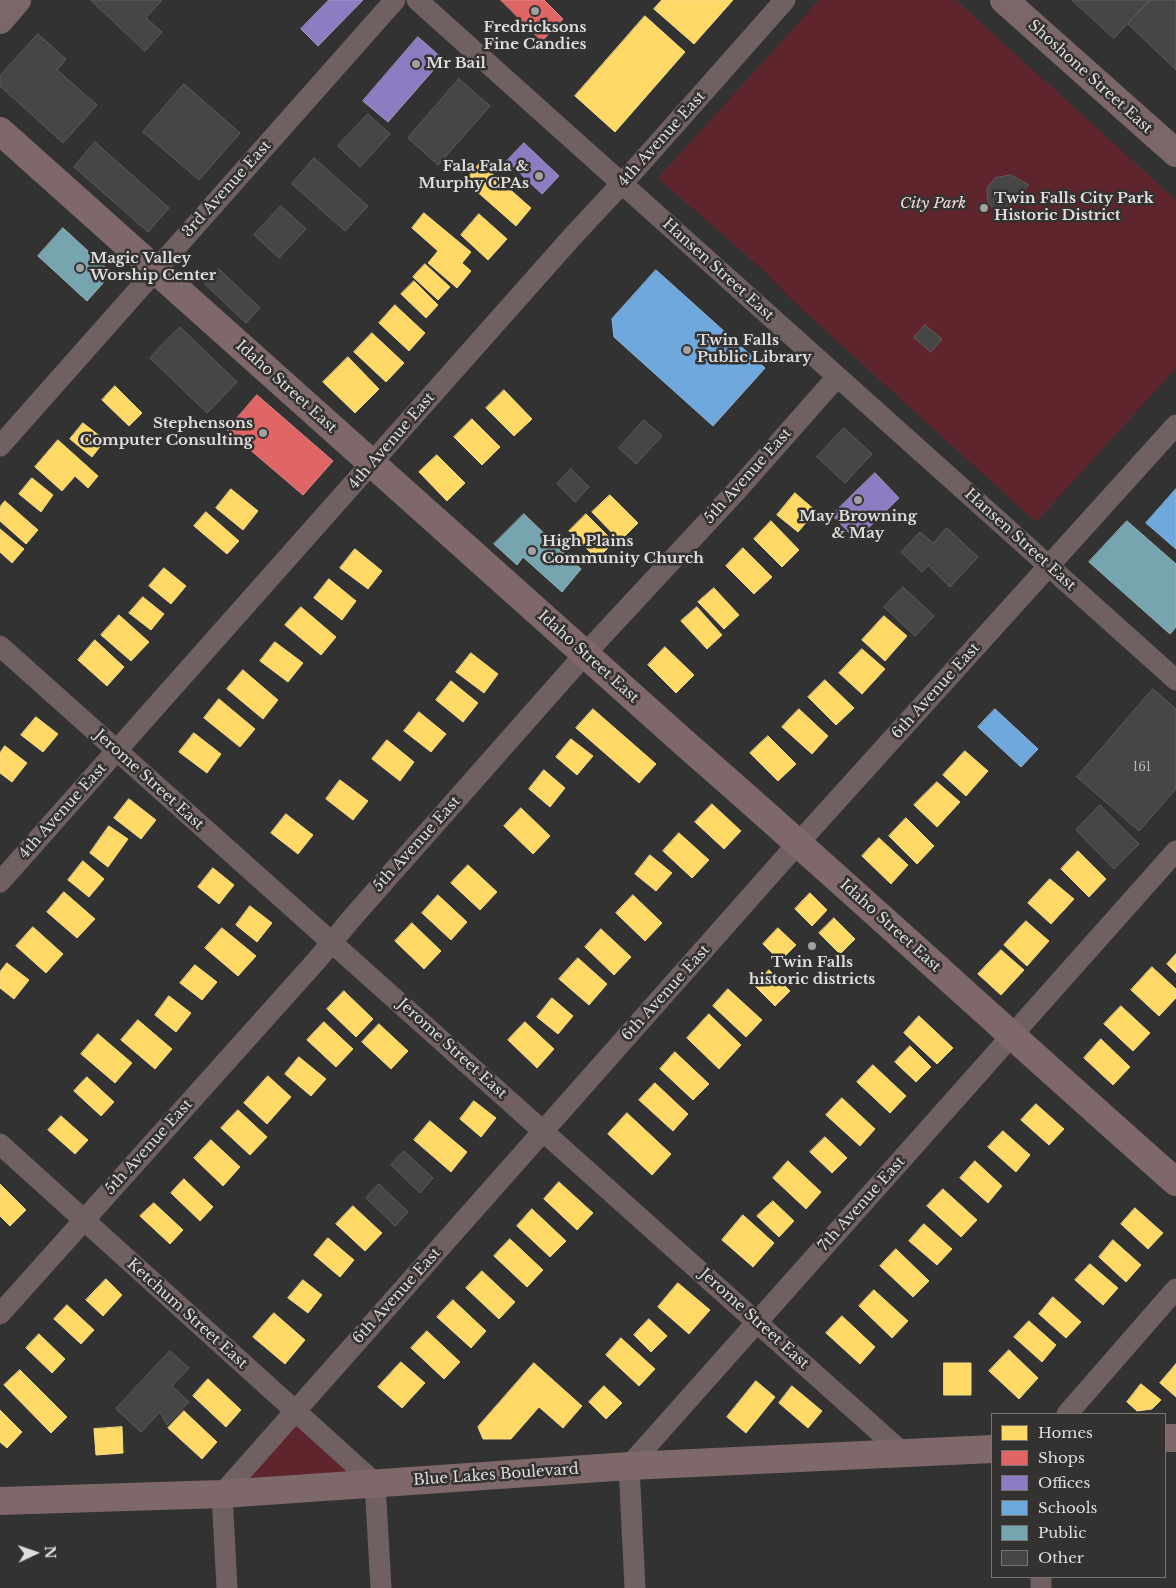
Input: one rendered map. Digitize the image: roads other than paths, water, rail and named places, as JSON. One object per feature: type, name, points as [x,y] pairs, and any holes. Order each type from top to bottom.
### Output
[{"type":"main road","points":[[0,20],[18,0]]},
{"type":"main road","name":"Shoshone Street East","points":[[1004,0],[1176,153]]},
{"type":"street","name":"3rd Avenue East","points":[[0,446],[395,0]]},
{"type":"street","name":"Hansen Street East","points":[[417,0],[1176,680]]},
{"type":"street","name":"4th Avenue East","points":[[0,882],[559,251],[622,184],[785,0]]},
{"type":"street","name":"Idaho Street East","points":[[0,131],[799,843],[904,940],[1176,1182]]},
{"type":"street","name":"5th Avenue East","points":[[0,1314],[585,654],[837,377]]},
{"type":"street","name":"6th Avenue East","points":[[222,1494],[799,843],[1176,425]]},
{"type":"street","name":"Jerome Street East","points":[[0,646],[903,1453]]},
{"type":"street","name":"7th Avenue East","points":[[629,1466],[1176,851]]},
{"type":"street","name":"Ketchum Street East","points":[[0,1144],[375,1483]]},
{"type":"street","points":[[1068,1413],[1176,1289]]},
{"type":"street","name":"Blue Lakes Boulevard","points":[[0,1502],[222,1494],[629,1466],[991,1449]]},
{"type":"street","points":[[629,1466],[635,1588]]},
{"type":"street","points":[[375,1483],[381,1588]]},
{"type":"street","points":[[222,1494],[227,1588]]},
{"type":"place","name":"Fredricksons Fine Candies","points":[[535,11]]},
{"type":"place","name":"Mr Bail","points":[[416,64]]},
{"type":"place","name":"Fala Fala & Murphy CPAs","points":[[539,176]]},
{"type":"place","name":"Twin Falls City Park Historic District","points":[[984,208]]},
{"type":"place","name":"Magic Valley Worship Center","points":[[80,268]]},
{"type":"place","name":"Twin Falls Public Library","points":[[687,350]]},
{"type":"place","name":"Stephensons Computer Consulting","points":[[263,433]]},
{"type":"place","name":"May Browning & May","points":[[858,500]]},
{"type":"place","name":"High Plains Community Church","points":[[532,551]]},
{"type":"place","name":"Twin Falls historic districts","points":[[812,946]]},
{"type":"park label","name":"City Park","points":[[933,204]]}]
